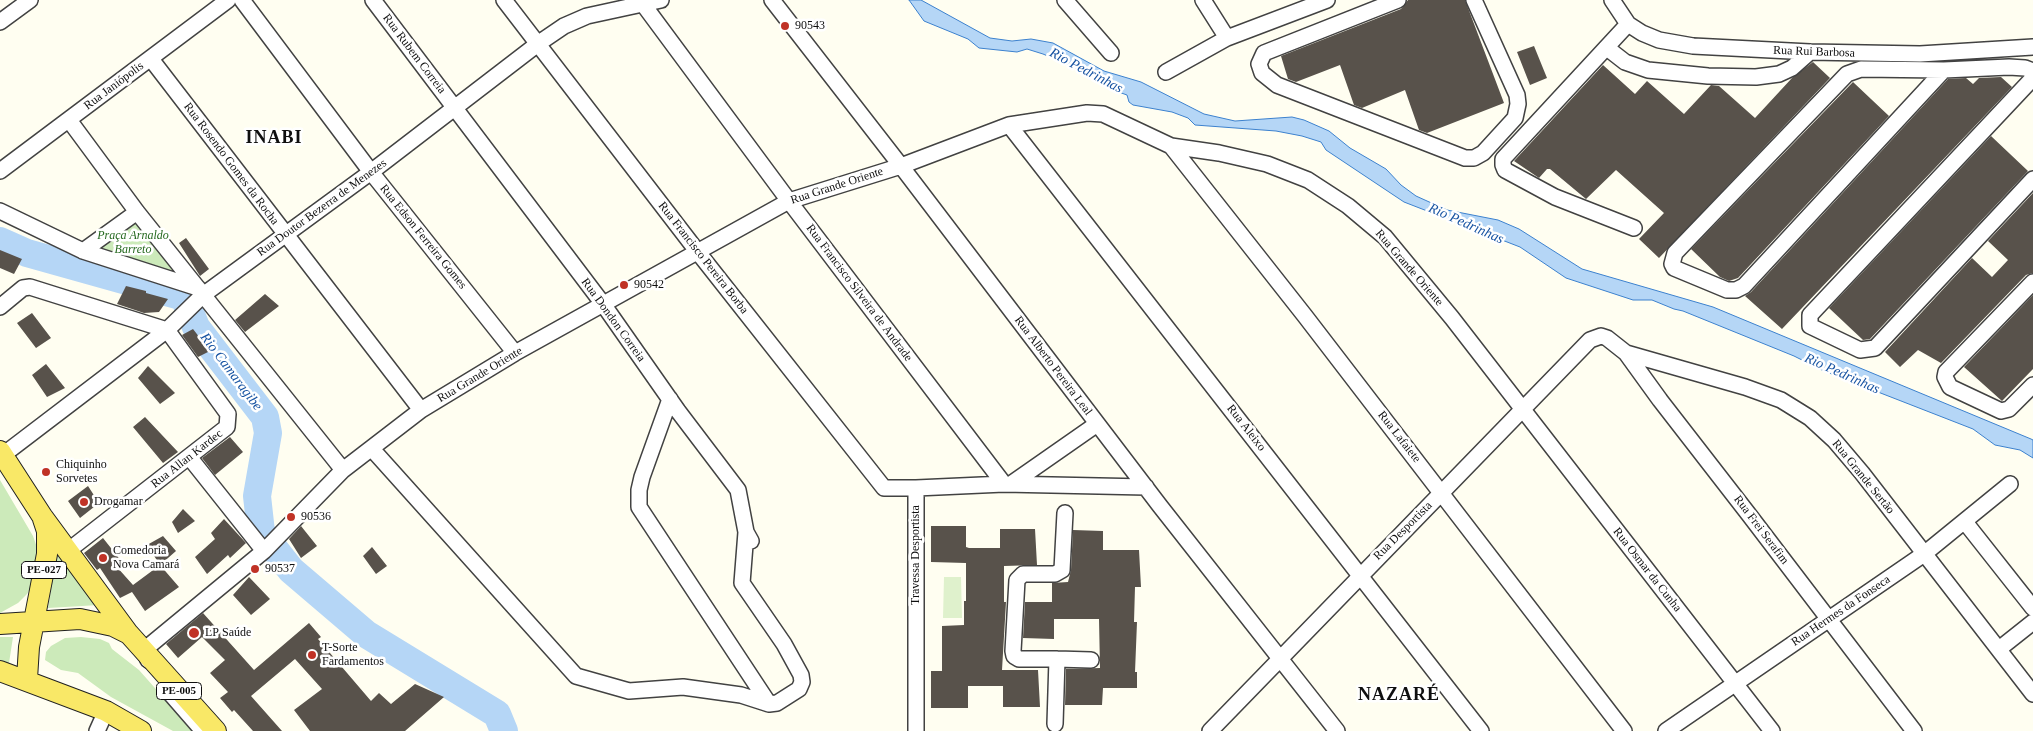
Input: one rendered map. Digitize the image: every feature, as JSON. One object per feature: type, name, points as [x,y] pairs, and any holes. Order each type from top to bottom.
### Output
[{"type":"main road","name":"PE-027","points":[[1,453],[42,516],[70,550],[129,634]]},
{"type":"main road","name":"PE-027","points":[[27,679],[29,647],[47,554],[47,531],[42,516]]},
{"type":"main road","name":"PE-005","points":[[0,624],[34,624],[80,619],[113,626],[129,634],[216,731]]},
{"type":"main road","points":[[0,671],[27,679],[111,713],[141,731]]},
{"type":"street","points":[[0,22],[30,0]]},
{"type":"street","name":"Rua Janiópolis","points":[[0,171],[228,0]]},
{"type":"street","name":"Rua Edson Ferreira Gomes","points":[[242,0],[371,172],[515,353]]},
{"type":"street","name":"Rua Rubem Correia","points":[[373,0],[455,109]]},
{"type":"street","name":"Rua Francisco Pereira Borba","points":[[504,0],[697,251],[884,488],[916,488]]},
{"type":"street","name":"Rua Doutor Bezerra de Menezes","points":[[1,453],[167,330],[195,300],[371,172],[564,26],[587,16],[661,0]]},
{"type":"street","name":"Rua Alberto Pereira Leal","points":[[772,0],[1146,487],[1155,510],[1280,658],[1337,731]]},
{"type":"street","points":[[1065,0],[1110,52]]},
{"type":"street","points":[[1203,0],[1228,38]]},
{"type":"street","points":[[1166,72],[1228,38],[1328,0]]},
{"type":"street","points":[[1398,0],[1264,53],[1259,64],[1262,72],[1277,85],[1465,158],[1474,158],[1482,154],[1515,118],[1518,104],[1517,95],[1474,0]]},
{"type":"street","name":"Rua Rui Barbosa","points":[[1612,0],[1628,24],[1642,33],[1659,40],[1693,46],[1810,52],[1920,54],[2033,47]]},
{"type":"street","name":"Rua Francisco Silveira de Andrade","points":[[644,4],[789,201],[1007,484]]},
{"type":"street","points":[[1628,24],[1503,159],[1503,165],[1505,170],[1555,197],[1634,228]]},
{"type":"street","points":[[1607,48],[1625,62],[1648,70],[1708,76],[1756,77],[1778,74],[1792,68],[1810,52]]},
{"type":"street","name":"Rua Rosendo Gomes da Rocha","points":[[151,59],[422,410]]},
{"type":"street","points":[[1944,70],[1744,286],[1736,290],[1727,290],[1674,268],[1672,264],[1675,254],[1847,74],[1861,69],[2031,68]]},
{"type":"street","points":[[2031,68],[1810,315],[1808,319],[1810,326],[1860,350],[1874,348],[2033,180]]},
{"type":"street","name":"Rua Dondon Correia","points":[[455,109],[602,304],[738,490],[749,537],[742,583],[784,644],[801,675],[802,682],[799,689],[777,703],[769,704]]},
{"type":"street","name":"Rua Grande Oriente","points":[[144,650],[270,544],[343,470],[422,410],[515,353],[789,201],[901,166],[1009,125],[1087,113],[1102,114],[1170,146],[1219,153],[1266,164],[1308,180],[1348,206],[1385,237],[1523,408]]},
{"type":"street","points":[[69,120],[137,212],[195,300],[343,470]]},
{"type":"street","name":"Rua Aleixo","points":[[1009,125],[1481,731]]},
{"type":"street","name":"Rua Lafaiete","points":[[1170,146],[1441,492],[1624,731]]},
{"type":"street","points":[[0,211],[83,251],[195,300]]},
{"type":"street","points":[[83,251],[137,212]]},
{"type":"street","points":[[2033,282],[1946,372],[1945,377],[1950,387],[2001,411],[2009,409],[2033,385]]},
{"type":"street","points":[[0,307],[23,288],[30,287],[167,330]]},
{"type":"street","name":"Rua Allan Kardec","points":[[70,550],[190,458],[227,427],[229,419],[226,410],[167,330]]},
{"type":"street","name":"Rua Desportista","points":[[1210,731],[1590,340],[1601,336]]},
{"type":"street","name":"Rua Frei Serafim","points":[[1601,336],[1607,338],[1626,353],[1914,731]]},
{"type":"street","name":"Rua Grande Sertão","points":[[1626,353],[1745,386],[1781,400],[1810,418],[1834,440],[2033,694]]},
{"type":"street","points":[[670,399],[642,477],[639,490],[639,507],[769,704]]},
{"type":"street","name":"Rua Osmar da Cunha","points":[[1523,408],[1772,731]]},
{"type":"street","points":[[1007,484],[1097,424]]},
{"type":"street","points":[[372,448],[576,676],[628,691],[683,687],[741,695],[769,704]]},
{"type":"street","points":[[190,458],[270,544]]},
{"type":"street","name":"Travessa Desportista","points":[[916,731],[916,488],[1007,484],[1146,487]]},
{"type":"street","name":"Rua Hermes da Fonseca","points":[[1666,731],[1924,554],[1966,522],[2010,484]]},
{"type":"street","points":[[1065,513],[1062,570],[1055,574],[1023,574],[1016,584],[1013,654],[1019,658],[1091,660]]},
{"type":"street","points":[[1966,522],[2033,608]]},
{"type":"street","points":[[1999,649],[2033,622]]},
{"type":"street","points":[[144,650],[152,671],[203,731]]},
{"type":"street","points":[[1055,724],[1057,659]]},
{"type":"street","points":[[97,731],[111,713],[153,731]]},
{"type":"green space","name":"Praça Arnaldo Barreto","points":[[137,212],[198,288],[83,251]]},
{"type":"green space","points":[[0,480],[33,536],[40,556],[34,582],[27,594],[18,603],[0,613]]},
{"type":"green space","points":[[58,545],[99,605],[48,608]]},
{"type":"green space","points":[[944,577],[961,577],[962,618],[943,618]]},
{"type":"green space","points":[[0,637],[13,637],[9,663],[0,660]]},
{"type":"green space","points":[[65,638],[100,639],[109,643],[112,649],[139,670],[193,731],[173,731],[111,697],[78,673],[61,670],[45,660],[46,652],[51,646]]},
{"type":"water","name":"Rio Pedrinhas","points":[[909,0],[921,0],[990,38],[1012,41],[1031,39],[1053,43],[1104,71],[1141,82],[1204,114],[1235,121],[1292,117],[1304,120],[1329,131],[1350,148],[1386,169],[1401,185],[1416,196],[1447,210],[1498,220],[1519,229],[1582,269],[1713,307],[2031,439],[2033,440],[2033,458],[2020,450],[1995,445],[1973,429],[1824,371],[1794,356],[1683,311],[1652,300],[1633,300],[1566,278],[1520,247],[1404,202],[1326,150],[1321,142],[1276,131],[1195,125],[1188,118],[1172,112],[1133,105],[1129,102],[1127,95],[1113,90],[1076,68],[1043,54],[1027,49],[1017,52],[979,48],[968,39],[924,21]]},
{"type":"building","points":[[1408,0],[1465,0],[1504,103],[1427,133],[1419,130],[1405,90],[1362,108],[1354,105],[1340,65],[1296,82],[1288,79],[1281,56],[1401,9]]},
{"type":"building","points":[[1534,46],[1547,78],[1530,85],[1517,52]]},
{"type":"building","points":[[1813,62],[1830,78],[1659,258],[1639,239],[1664,213],[1616,170],[1586,199],[1550,169],[1547,169],[1539,178],[1514,161],[1603,65],[1635,94],[1647,81],[1684,114],[1711,85],[1719,86],[1755,118],[1792,78]]},
{"type":"building","points":[[2001,77],[2012,87],[1782,329],[1745,296],[1751,292],[1948,79],[1966,78],[1973,84],[1979,78]]},
{"type":"building","points":[[1853,82],[1889,116],[1738,278],[1729,281],[1720,277],[1691,249]]},
{"type":"building","points":[[1991,136],[2028,171],[1870,339],[1863,340],[1829,308]]},
{"type":"building","points":[[2033,193],[2033,273],[2026,275],[1941,363],[1918,350],[1900,367],[1885,352],[1972,258],[1992,277],[2008,260],[1988,241]]},
{"type":"building","points":[[186,238],[209,269],[200,276],[179,243]]},
{"type":"building","points":[[0,250],[22,259],[14,274],[0,268]]},
{"type":"building","points":[[126,286],[168,299],[159,312],[144,313],[117,304]]},
{"type":"building","points":[[265,294],[279,306],[245,332],[235,320]]},
{"type":"building","points":[[2033,295],[2033,369],[2002,401],[1964,367]]},
{"type":"building","points":[[32,313],[51,338],[36,348],[17,323]]},
{"type":"building","points":[[193,329],[210,351],[198,357],[182,335]]},
{"type":"building","points":[[46,364],[65,388],[47,397],[32,375]]},
{"type":"building","points":[[148,366],[175,393],[160,404],[138,378]]},
{"type":"building","points":[[145,417],[178,452],[163,463],[133,427]]},
{"type":"building","points":[[230,437],[243,452],[215,475],[202,458]]},
{"type":"building","name":"Drogamar","points":[[88,486],[99,503],[80,518],[68,501]]},
{"type":"building","points":[[183,509],[195,521],[178,533],[172,522]]},
{"type":"building","points":[[224,519],[246,543],[230,558],[228,555],[207,574],[195,557],[215,539],[211,533]]},
{"type":"building","points":[[301,526],[317,546],[301,558],[289,539]]},
{"type":"building","points":[[931,526],[966,526],[966,547],[969,548],[1000,548],[1000,529],[1035,529],[1037,565],[1004,566],[1004,602],[1006,602],[1002,670],[1038,670],[1040,707],[1003,707],[1003,686],[968,686],[968,708],[931,708],[931,671],[942,671],[942,626],[964,625],[966,563],[931,562]]},
{"type":"building","points":[[1073,530],[1103,531],[1103,550],[1139,550],[1141,587],[1135,587],[1134,622],[1137,622],[1135,672],[1137,672],[1137,688],[1103,688],[1102,705],[1065,705],[1066,669],[1100,668],[1099,619],[1054,619],[1054,639],[1023,638],[1025,602],[1052,602],[1052,583],[1068,582],[1071,570]]},
{"type":"building","points":[[163,536],[176,551],[160,565],[147,545]]},
{"type":"building","points":[[103,538],[122,562],[116,566],[133,585],[160,565],[179,587],[145,611],[132,592],[120,598],[100,568],[97,570],[84,553]]},
{"type":"building","points":[[372,547],[387,566],[376,574],[363,556]]},
{"type":"building","points":[[249,577],[270,599],[251,615],[233,595]]},
{"type":"building","points":[[203,613],[254,670],[309,623],[321,637],[318,639],[371,701],[379,693],[391,704],[415,684],[444,697],[405,731],[310,731],[294,710],[322,689],[295,659],[251,696],[282,731],[253,731],[220,698],[228,692],[210,673],[225,660],[202,637],[178,658],[166,644]]},
{"type":"waterway","name":"Rio Camaragibe","points":[[0,241],[27,253],[184,297],[196,327],[265,417],[268,433],[257,496],[261,532],[291,570],[366,634],[497,714],[504,731]]},
{"type":"place","name":"90543","points":[[785,26]]},
{"type":"place","name":"90542","points":[[624,285]]},
{"type":"place","name":"Chiquinho Sorvetes","points":[[46,472]]},
{"type":"place","name":"Drogamar","points":[[84,502]]},
{"type":"place","name":"90536","points":[[291,517]]},
{"type":"place","name":"Comedoria Nova Camará","points":[[103,558]]},
{"type":"place","name":"90537","points":[[255,569]]},
{"type":"place","name":"LP Saúde","points":[[194,633]]},
{"type":"place","name":"T-Sorte Fardamentos","points":[[312,655]]},
{"type":"district","name":"INABI","points":[[274,138]]},
{"type":"district","name":"NAZARÉ","points":[[1399,695]]}]
